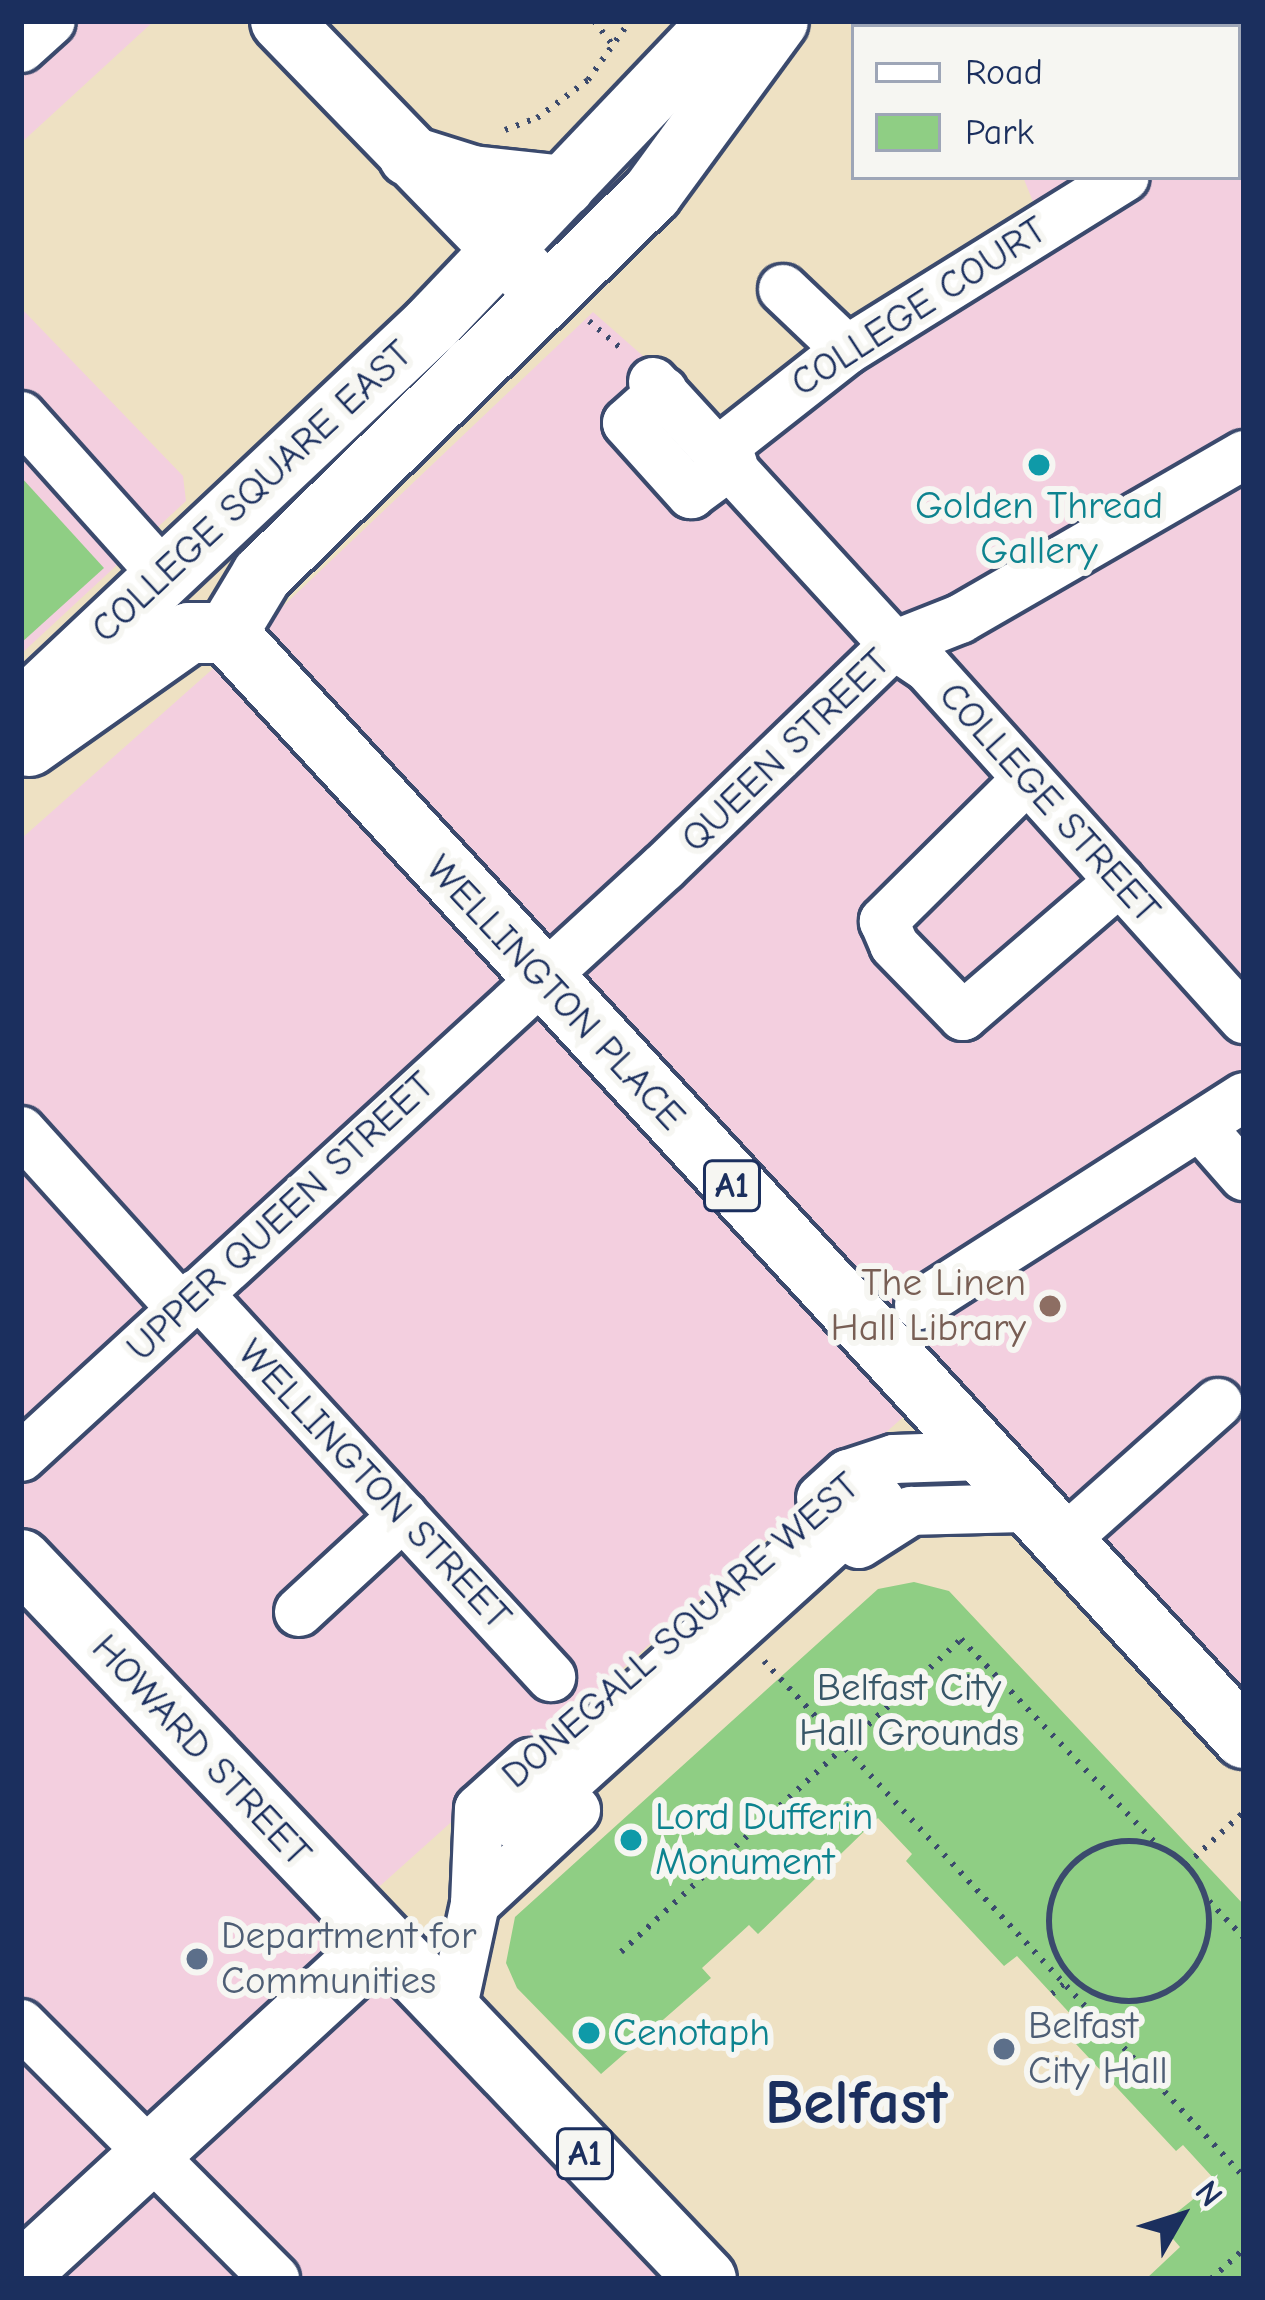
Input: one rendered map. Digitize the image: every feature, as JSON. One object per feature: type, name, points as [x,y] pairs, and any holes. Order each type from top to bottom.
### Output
[{"type":"main road","points":[[281,21],[547,301]]},
{"type":"main road","name":"COLLEGE SQUARE EAST","points":[[21,741],[39,694],[499,253],[720,21]]},
{"type":"main road","name":"COLLEGE SQUARE EAST","points":[[21,753],[189,633],[227,633],[262,575],[547,301],[691,149],[778,21]]},
{"type":"main road","points":[[403,154],[472,176],[564,186]]},
{"type":"main road","name":"WELLINGTON PLACE","points":[[227,633],[982,1456]]},
{"type":"main road","name":"A1","points":[[982,1456],[1244,1738]]},
{"type":"main road","name":"HOWARD STREET","points":[[21,1561],[382,1941]]},
{"type":"main road","points":[[21,2273],[382,1941]]},
{"type":"main road","name":"A1","points":[[382,1941],[706,2279]]},
{"type":"street","points":[[21,48],[51,21]]},
{"type":"street","name":"COLLEGE COURT","points":[[658,386],[627,422],[691,494],[847,350],[1120,180]]},
{"type":"street","points":[[782,289],[847,350]]},
{"type":"street","points":[[21,416],[162,573]]},
{"type":"street","name":"QUEEN STREET","points":[[543,976],[894,645],[960,619],[1244,454]]},
{"type":"street","name":"COLLEGE STREET","points":[[727,456],[894,645],[927,668],[1244,1019]]},
{"type":"street","points":[[1027,778],[884,921],[894,945],[963,1016],[1120,880]]},
{"type":"street","name":"UPPER QUEEN STREET","points":[[21,1457],[543,976]]},
{"type":"street","points":[[919,1305],[1244,1097]]},
{"type":"street","points":[[1200,1126],[1244,1176]]},
{"type":"street","name":"WELLINGTON STREET","points":[[21,1131],[403,1516],[551,1677]]},
{"type":"street","points":[[1046,1525],[1218,1402]]},
{"type":"street","name":"DONEGALL SQUARE WEST","points":[[451,2015],[475,1904],[479,1809],[848,1474],[923,1455],[982,1456]]},
{"type":"street","points":[[859,1496],[880,1500],[527,1819],[513,1823],[519,1806],[596,1733],[859,1496]]},
{"type":"street","name":"DONEGALL SQUARE WEST","points":[[475,1904],[879,1525],[942,1505],[1046,1525]]},
{"type":"street","points":[[299,1612],[403,1516]]},
{"type":"street","points":[[21,2024],[145,2156],[170,2171],[274,2279]]},
{"type":"path","points":[[594,21],[613,45]]},
{"type":"path","points":[[499,133],[537,118],[588,80],[630,21]]},
{"type":"path","points":[[621,1952],[961,1639],[1156,1844],[1186,1864],[1206,1899],[1244,1938]]},
{"type":"path","points":[[778,1677],[1244,2177]]},
{"type":"path","points":[[1186,1864],[1244,1812]]},
{"type":"path","points":[[1156,1844],[1101,1845],[1060,1880],[1049,1932],[1072,1977],[1121,2001],[1171,1989],[1204,1950],[1206,1899]]},
{"type":"path","points":[[1052,1994],[1072,1977]]},
{"type":"path","points":[[1211,2279],[1244,2249]]},
{"type":"shaded area","points":[[21,21],[154,21],[21,143]]},
{"type":"shaded area","points":[[1244,21],[1244,1707],[950,1375],[361,1903],[715,2279],[21,2279],[21,839],[278,611],[593,312],[726,429],[1034,204],[1024,180],[1241,180],[1241,24],[853,24]]},
{"type":"shaded area","points":[[21,308],[183,476],[186,501],[21,654]]},
{"type":"green space","points":[[21,477],[104,568],[21,643]]},
{"type":"green space","name":"Belfast City Hall Grounds","points":[[914,1582],[949,1591],[1244,1905],[1244,2279],[1146,2279],[1180,2247],[1161,2225],[1216,2181],[1183,2145],[1176,2151],[1076,2044],[1087,2032],[1017,1956],[1004,1966],[906,1861],[912,1854],[878,1818],[758,1934],[749,1925],[702,1968],[711,1978],[601,2074],[517,1988],[506,1963],[515,1917],[878,1589]]},
{"type":"place","name":"Golden Thread Gallery","points":[[1039,465]]},
{"type":"place","name":"The Linen Hall Library","points":[[1050,1306]]},
{"type":"place","name":"Lord Dufferin Monument","points":[[631,1840]]},
{"type":"place","name":"Department for Communities","points":[[197,1959]]},
{"type":"place","name":"Cenotaph","points":[[589,2033]]},
{"type":"place","name":"Belfast City Hall","points":[[1004,2049]]},
{"type":"district","name":"Belfast","points":[[856,2103]]}]
